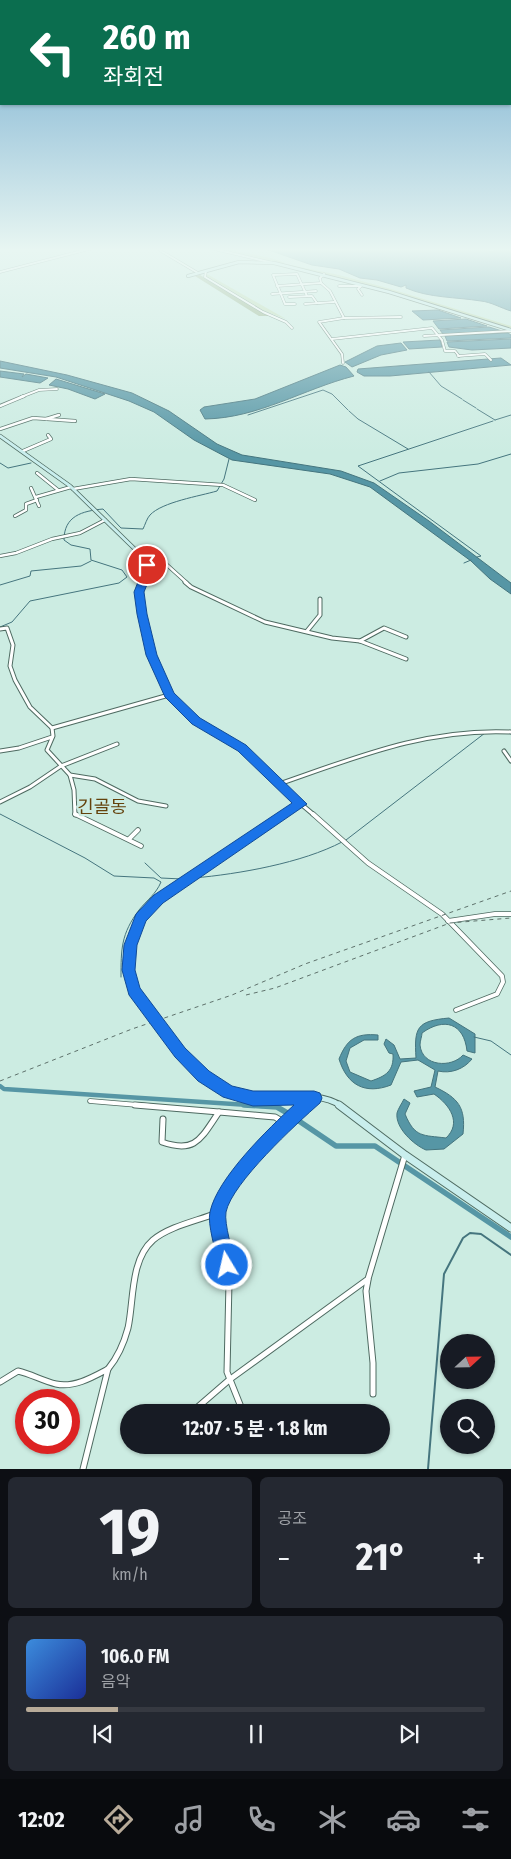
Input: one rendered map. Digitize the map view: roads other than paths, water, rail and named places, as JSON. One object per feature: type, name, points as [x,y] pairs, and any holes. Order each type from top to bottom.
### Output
[{"type":"main road","points":[[464,317],[511,331]]},
{"type":"main road","points":[[0,436],[72,488],[142,556],[147,565],[147,572],[139,592],[142,614],[152,655],[169,695],[196,721],[242,748],[300,804],[167,892],[150,906],[134,931],[128,970],[134,991],[145,1008],[191,1065],[215,1084],[229,1092],[253,1098],[326,1098],[338,1104],[405,1155],[511,1228]]},
{"type":"street","points":[[273,317],[286,322],[292,328]]},
{"type":"street","points":[[342,363],[342,354],[320,321],[344,318],[401,318]]},
{"type":"street","points":[[331,339],[426,328],[435,329],[445,351],[455,351],[458,356],[485,354],[491,360]]},
{"type":"street","points":[[424,336],[511,331]]},
{"type":"street","points":[[0,406],[39,390],[57,389]]},
{"type":"street","points":[[45,419],[59,415]]},
{"type":"street","points":[[0,429],[32,418],[75,421]]},
{"type":"street","points":[[23,451],[51,439],[48,435]]},
{"type":"street","points":[[37,473],[58,490]]},
{"type":"street","points":[[15,516],[26,510],[26,504],[58,490],[131,479],[223,485],[255,500]]},
{"type":"street","points":[[31,488],[39,506]]},
{"type":"street","points":[[0,556],[16,553],[52,539],[80,533],[105,520]]},
{"type":"street","points":[[142,556],[156,555],[192,587],[264,622],[332,638],[360,641],[406,659]]},
{"type":"street","points":[[307,631],[320,615],[320,599]]},
{"type":"street","points":[[360,641],[384,628],[406,637]]},
{"type":"street","points":[[0,629],[8,629],[12,640],[10,666],[24,697],[33,711],[52,728],[52,737],[48,750],[70,775],[74,790],[75,816],[141,846]]},
{"type":"street","points":[[52,728],[169,695]]},
{"type":"street","points":[[280,784],[415,738],[489,730],[511,732]]},
{"type":"street","points":[[0,751],[19,748],[52,737]]},
{"type":"street","points":[[0,802],[30,787],[61,766],[117,744]]},
{"type":"street","points":[[504,751],[511,761]]},
{"type":"street","points":[[70,775],[95,778],[138,801],[166,806]]},
{"type":"street","points":[[300,804],[368,864],[437,910],[497,969],[503,982],[497,994],[456,1010]]},
{"type":"street","points":[[129,839],[138,830]]},
{"type":"street","points":[[448,920],[495,914],[511,914]]},
{"type":"street","points":[[240,1404],[230,1380],[226,1354],[229,1282],[217,1213],[228,1190],[284,1123],[314,1098]]},
{"type":"street","points":[[90,1101],[275,1117],[284,1123]]},
{"type":"street","points":[[163,1119],[162,1142],[176,1148],[187,1148],[194,1145],[219,1112]]},
{"type":"street","points":[[373,1394],[373,1363],[366,1291],[405,1155]]},
{"type":"street","points":[[83,1469],[108,1369],[117,1358],[128,1328],[140,1262],[145,1247],[154,1238],[217,1213]]},
{"type":"street","points":[[202,1404],[230,1380],[368,1279]]},
{"type":"street","points":[[0,1382],[18,1371],[32,1373],[56,1384],[67,1385],[108,1369]]},
{"type":"water","points":[[419,317],[461,318],[423,320]]},
{"type":"water","points":[[466,319],[487,326],[439,329],[433,321]]},
{"type":"water","points":[[489,327],[502,331],[443,334],[440,330]]},
{"type":"water","points":[[508,333],[511,335],[511,338],[447,341],[445,336]]},
{"type":"water","points":[[511,339],[511,348],[472,350],[449,347],[447,342]]},
{"type":"water","points":[[440,340],[442,347],[409,349],[403,342]]},
{"type":"water","points":[[401,343],[407,350],[381,355],[352,367],[345,362],[377,346]]},
{"type":"water","points":[[501,358],[511,365],[390,376],[364,376],[357,372],[358,369]]},
{"type":"water","points":[[0,361],[67,375],[132,393],[169,411],[217,444],[242,455],[341,471],[374,483],[429,521],[511,583],[511,594],[490,579],[471,561],[370,487],[330,474],[232,460],[194,440],[154,412],[129,401],[56,377],[0,368]]},
{"type":"water","points":[[340,365],[346,367],[354,376],[244,414],[205,419],[200,410],[204,407],[255,399]]},
{"type":"water","points":[[0,371],[24,374],[22,377],[26,374],[48,378],[40,383],[0,377]]},
{"type":"water","points":[[56,379],[105,394],[95,399],[68,389],[49,385]]},
{"type":"water","points":[[449,1018],[475,1034],[475,1053],[467,1051],[462,1034],[457,1029],[445,1024],[430,1028],[422,1033],[420,1045],[426,1058],[438,1063],[452,1062],[463,1055],[472,1059],[465,1066],[457,1070],[448,1072],[438,1071],[435,1087],[450,1095],[459,1104],[463,1117],[463,1134],[444,1149],[426,1150],[416,1144],[402,1130],[397,1119],[397,1113],[404,1099],[410,1103],[405,1114],[416,1131],[421,1134],[446,1138],[451,1132],[453,1120],[452,1114],[445,1103],[434,1094],[417,1097],[414,1091],[431,1087],[435,1070],[418,1060],[401,1062],[391,1085],[373,1089],[358,1086],[352,1081],[342,1068],[339,1059],[345,1047],[353,1039],[364,1035],[378,1035],[378,1040],[364,1040],[350,1048],[346,1061],[350,1072],[371,1081],[385,1075],[392,1065],[393,1054],[389,1053],[384,1044],[386,1039],[394,1045],[400,1059],[416,1058],[416,1039],[420,1028],[430,1021]]},
{"type":"waterway","points":[[429,372],[441,386],[462,399]]},
{"type":"waterway","points":[[248,415],[323,390],[332,394],[348,410]]},
{"type":"waterway","points":[[463,400],[476,408]]},
{"type":"waterway","points":[[477,409],[495,420],[511,415]]},
{"type":"waterway","points":[[349,411],[358,419],[408,449]]},
{"type":"waterway","points":[[477,557],[481,556],[358,466],[493,421]]},
{"type":"waterway","points":[[380,481],[399,473],[478,464],[511,454]]},
{"type":"waterway","points":[[0,627],[12,622],[30,601],[119,583],[127,577],[122,570],[91,560],[90,549],[71,545],[64,540],[67,525],[76,516],[88,511],[103,509],[121,528],[143,529],[150,515],[163,506],[217,491],[224,479],[229,459]]},
{"type":"waterway","points":[[0,463],[8,468],[31,463]]},
{"type":"waterway","points":[[464,563],[471,560]]},
{"type":"waterway","points":[[0,585],[30,576],[31,571],[81,566],[91,561]]},
{"type":"waterway","points":[[346,840],[485,733]]},
{"type":"waterway","points":[[506,733],[511,734]]},
{"type":"waterway","points":[[0,814],[85,858],[114,876],[154,878],[161,882],[139,910],[125,934],[121,958],[121,977]]},
{"type":"waterway","points":[[194,878],[230,874],[289,862],[342,842]]},
{"type":"waterway","points":[[145,863],[161,878],[182,879]]},
{"type":"waterway","points":[[474,1037],[491,1041],[511,1055]]},
{"type":"waterway","points":[[0,1086],[4,1089],[263,1106]]},
{"type":"waterway","points":[[244,1105],[277,1107],[289,1114]]},
{"type":"waterway","points":[[296,1119],[336,1146],[375,1146],[511,1237]]},
{"type":"waterway","points":[[428,1469],[444,1274],[463,1238],[470,1233],[481,1234],[511,1255]]},
{"type":"railway","points":[[0,1081],[132,1029],[232,995],[305,964],[511,891]]},
{"type":"railway","points":[[246,995],[275,988],[450,923],[511,918]]},
{"type":"district","name":"긴골동","points":[[102,807]]}]
